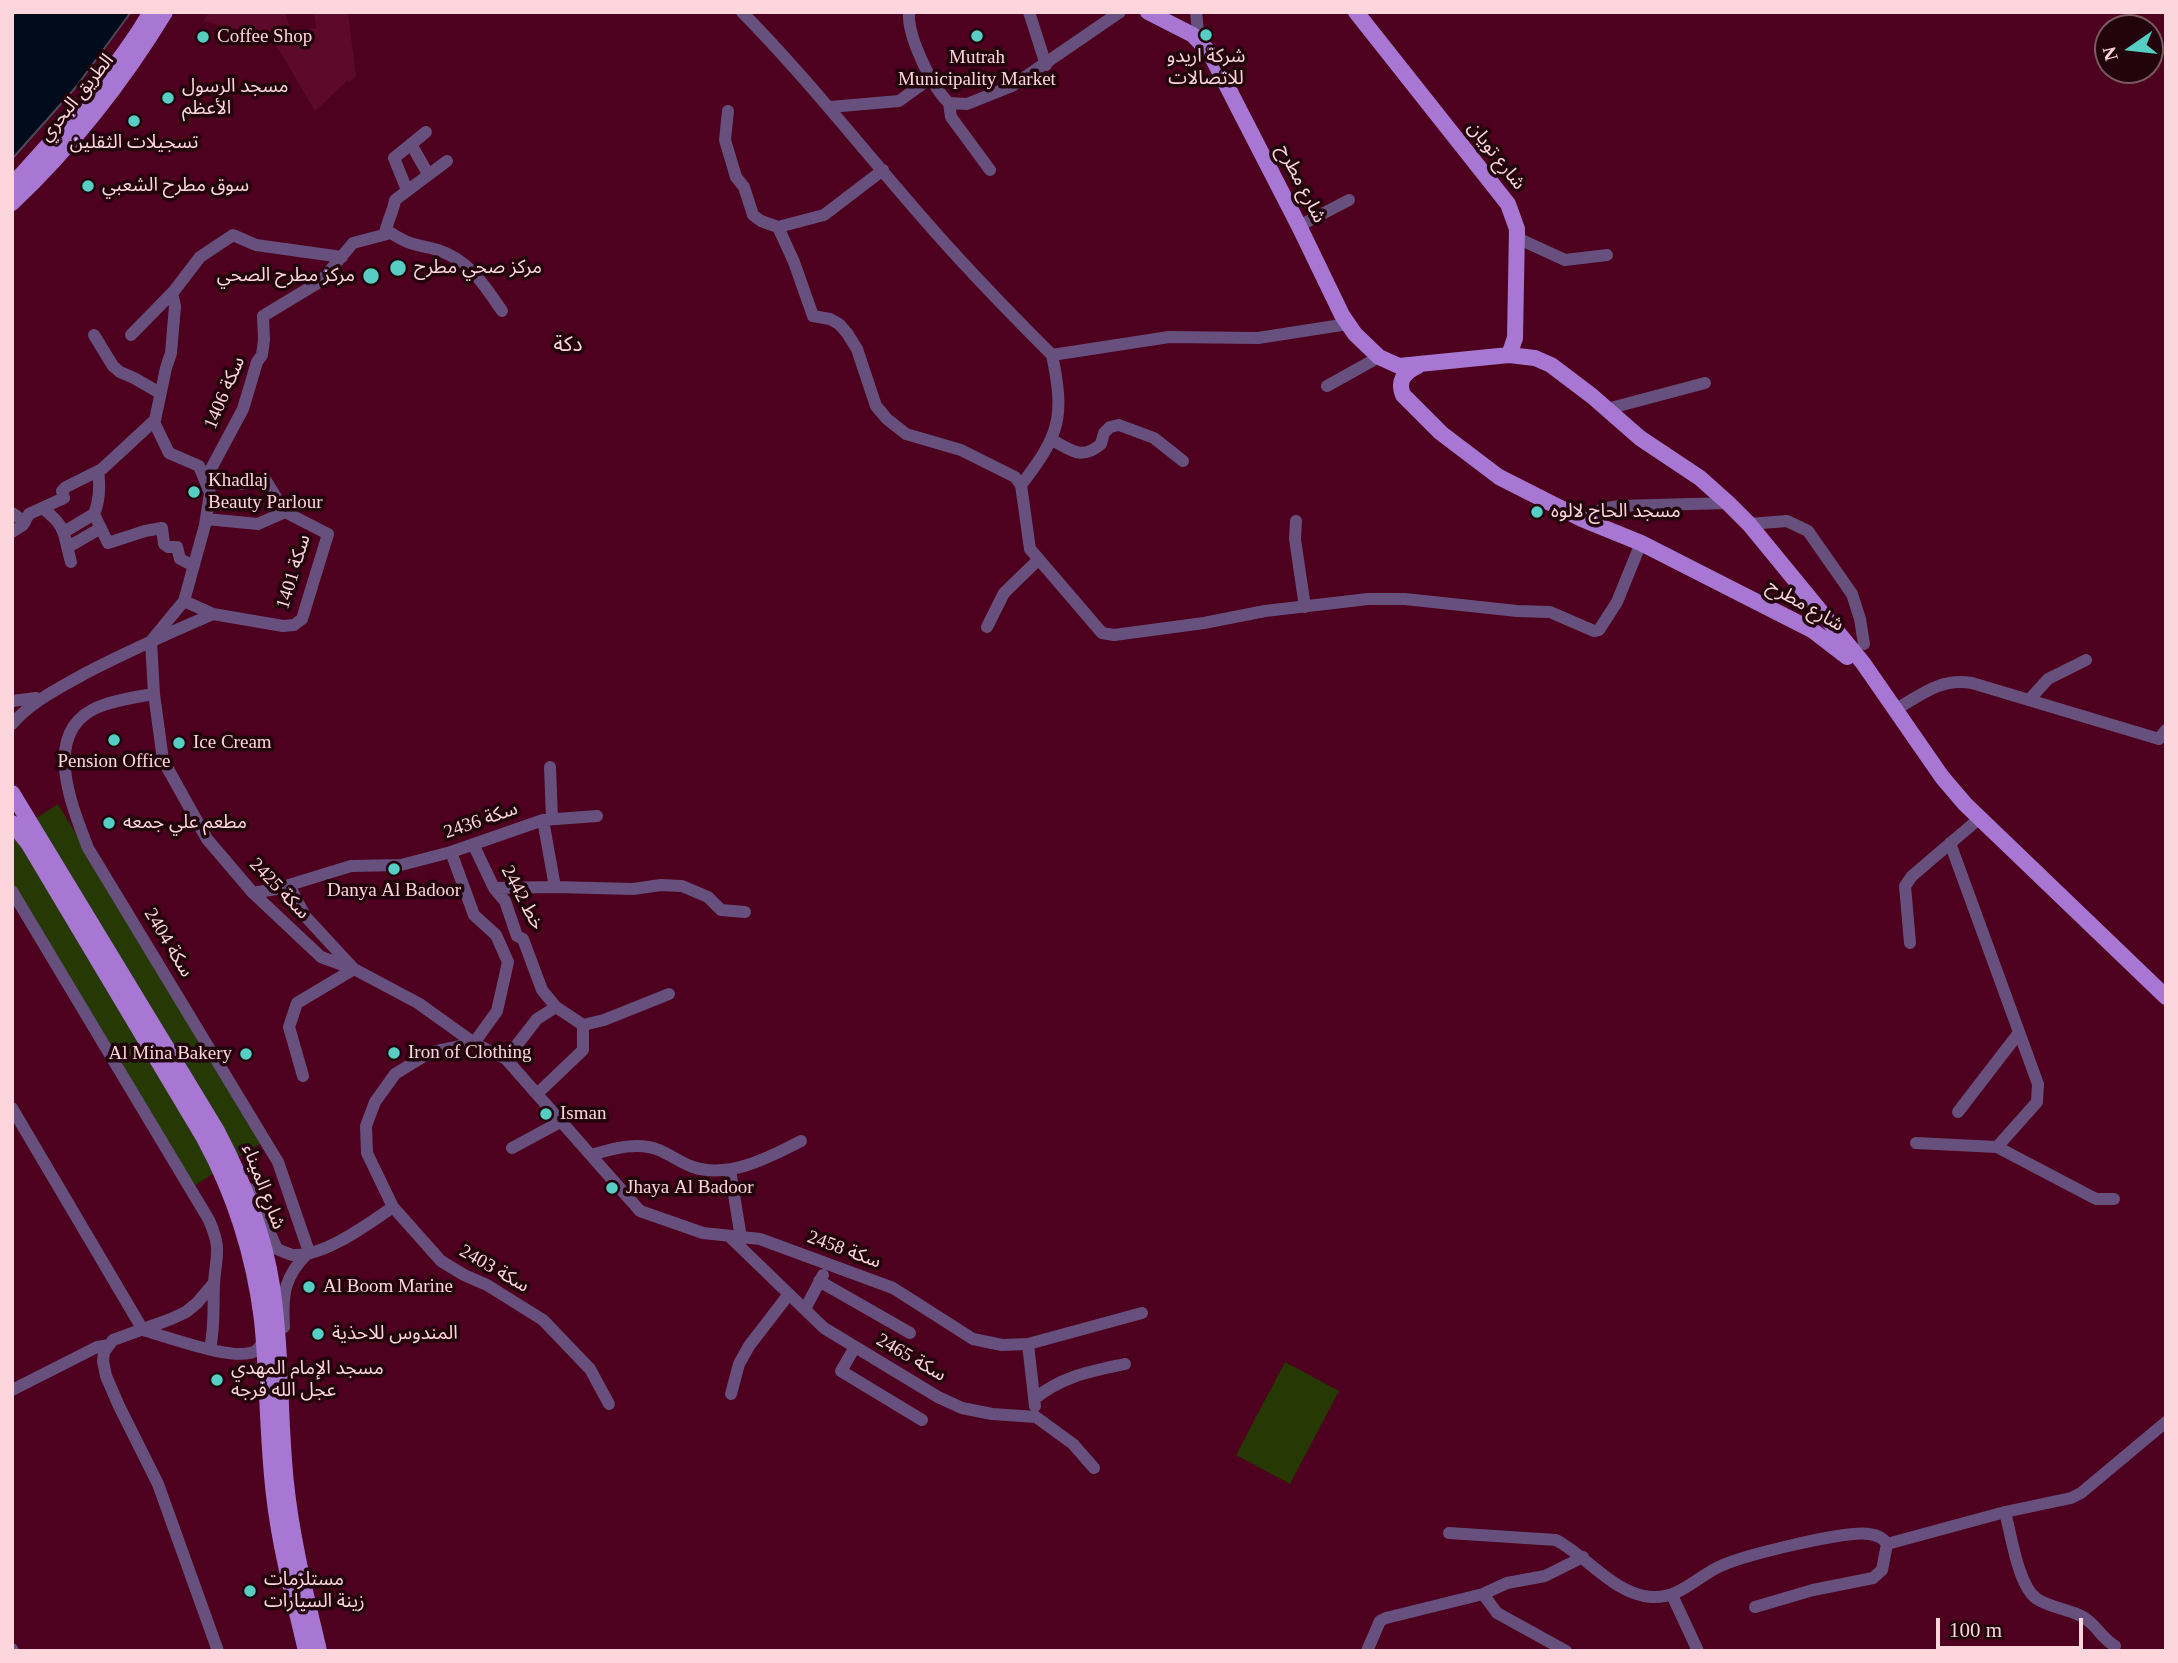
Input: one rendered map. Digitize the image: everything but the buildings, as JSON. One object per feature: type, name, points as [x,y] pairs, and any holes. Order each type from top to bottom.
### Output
[{"type":"main road","name":"الطريق البحري","points":[[12,185],[89,98],[151,12]]},
{"type":"main road","name":"الطريق البحري","points":[[12,203],[62,152],[138,55],[166,12]]},
{"type":"main road","name":"شارع مطرح","points":[[1148,12],[1199,40],[1214,60],[1336,305],[1348,324],[1378,357],[1399,366],[1509,355],[1535,358],[1551,365],[1640,438],[1700,478],[1749,524],[1802,590],[1864,653],[1895,710],[1942,777],[1965,804],[2166,997]]},
{"type":"main road","name":"شارع تويان","points":[[1356,12],[1508,204],[1517,229],[1515,338],[1509,355]]},
{"type":"main road","name":"شارع مطرح","points":[[1418,366],[1402,377],[1401,389],[1407,399],[1441,433],[1499,477],[1592,523],[1642,543],[1824,637],[1845,655],[1863,677],[1922,764],[1974,823],[2166,1007]]},
{"type":"main road","points":[[1784,616],[1796,610],[1802,590]]},
{"type":"main road","name":"شارع الميناء","points":[[12,793],[217,1131],[241,1179],[258,1229],[272,1285],[283,1452],[291,1515],[301,1574],[319,1651]]},
{"type":"main road","name":"شارع الميناء","points":[[12,823],[28,843],[217,1162],[227,1184],[247,1245],[257,1288],[264,1340],[270,1454],[277,1520],[306,1651]]},
{"type":"street","points":[[742,12],[830,107],[934,231],[1052,355],[1060,393],[1058,416],[1052,440],[1041,460],[1021,485]]},
{"type":"street","points":[[909,12],[908,25],[938,93],[949,103],[967,104],[1012,86],[1120,12]]},
{"type":"street","points":[[1029,12],[1046,65]]},
{"type":"street","points":[[1196,12],[1199,40]]},
{"type":"street","points":[[830,107],[900,101],[932,78]]},
{"type":"street","points":[[949,103],[951,117],[990,170]]},
{"type":"street","points":[[728,111],[725,140],[736,177],[744,187],[753,215],[761,221],[778,227],[824,215],[884,170]]},
{"type":"street","points":[[407,190],[394,158],[426,132]]},
{"type":"street","points":[[411,144],[428,174]]},
{"type":"street","points":[[385,234],[395,200],[447,161]]},
{"type":"street","points":[[1299,226],[1349,200]]},
{"type":"street","points":[[778,227],[794,262],[810,312],[818,319],[830,319],[839,324],[847,333],[857,349],[876,405],[887,419],[906,434],[961,450],[986,465],[1007,472],[1021,485],[1030,549],[1102,633],[1114,635],[1204,624],[1265,611],[1368,599],[1405,599],[1550,612],[1594,631],[1599,630],[1617,602],[1642,543]]},
{"type":"street","points":[[131,335],[172,293],[200,257],[233,235],[256,245],[342,257],[353,243],[391,233],[408,244],[440,251],[474,270],[502,311]]},
{"type":"street","points":[[1517,238],[1566,260],[1606,255]]},
{"type":"street","name":"1406 سكة","points":[[205,480],[243,410],[257,362],[262,355],[263,316],[321,281],[342,257]]},
{"type":"street","points":[[12,532],[25,522],[29,514],[64,498],[62,491],[66,487],[98,471],[154,422],[172,353],[175,306],[172,293]]},
{"type":"street","points":[[1052,355],[1169,337],[1258,338],[1348,324]]},
{"type":"street","points":[[93,335],[113,366],[160,393]]},
{"type":"street","points":[[1328,386],[1378,357]]},
{"type":"street","points":[[1607,409],[1705,383]]},
{"type":"street","points":[[243,410],[254,420]]},
{"type":"street","points":[[151,641],[184,601],[206,519],[210,493],[199,466],[169,453],[154,422]]},
{"type":"street","points":[[1052,440],[1080,454],[1087,453],[1101,444],[1104,433],[1110,427],[1119,425],[1154,438],[1183,461]]},
{"type":"street","points":[[64,532],[94,513],[98,506],[98,471]]},
{"type":"street","points":[[206,519],[258,524],[285,512],[266,481],[241,484]]},
{"type":"street","points":[[1592,523],[1602,509],[1619,506],[1728,503]]},
{"type":"street","points":[[42,508],[60,523],[71,562]]},
{"type":"street","name":"1401 سكة","points":[[184,601],[213,614],[288,626],[299,623],[328,534],[285,512]]},
{"type":"street","points":[[12,513],[25,522]]},
{"type":"street","points":[[94,513],[108,543],[162,528],[164,544],[177,547],[180,559],[194,566]]},
{"type":"street","points":[[1296,521],[1295,539],[1305,607]]},
{"type":"street","points":[[1749,524],[1787,521],[1808,531],[1852,594],[1860,619],[1864,653]]},
{"type":"street","points":[[68,547],[101,528]]},
{"type":"street","points":[[987,627],[1004,593],[1038,560]]},
{"type":"street","points":[[12,723],[43,696],[151,641],[213,614]]},
{"type":"street","name":"سكة 2425","points":[[151,641],[154,694],[163,760],[206,839],[253,893],[321,957],[354,969],[418,1003],[474,1043]]},
{"type":"street","points":[[2029,700],[2048,680],[2085,660]]},
{"type":"street","points":[[1895,710],[1942,683],[1956,680],[2164,740]]},
{"type":"street","name":"سكة 2404","points":[[154,694],[91,710],[71,729],[63,758],[70,802],[88,848],[278,1162],[309,1252]]},
{"type":"street","points":[[12,701],[43,696]]},
{"type":"street","points":[[550,767],[547,819],[597,816]]},
{"type":"street","name":"سكة 2436","points":[[253,893],[351,866],[401,865],[451,852],[547,819],[555,887]]},
{"type":"street","points":[[1910,943],[1905,886],[1912,876],[1974,823]]},
{"type":"street","name":"2442 خط","points":[[473,844],[494,888],[505,901],[517,936],[523,939],[542,990],[556,1007]]},
{"type":"street","points":[[1950,844],[2038,1084],[2037,1102],[1997,1147]]},
{"type":"street","points":[[451,852],[474,915],[496,935],[508,962],[497,1011],[474,1043]]},
{"type":"street","points":[[289,885],[305,915],[354,969],[297,1003],[289,1027],[303,1076]]},
{"type":"street","points":[[494,888],[633,889],[661,885],[682,886],[708,898],[721,910],[746,912]]},
{"type":"street","points":[[12,891],[209,1220],[217,1240],[218,1255],[214,1283],[214,1330],[210,1349]]},
{"type":"street","points":[[583,1026],[669,994]]},
{"type":"street","points":[[506,1059],[537,1018],[556,1007],[583,1026]]},
{"type":"street","points":[[538,1093],[583,1050],[583,1026]]},
{"type":"street","points":[[1958,1112],[2018,1034]]},
{"type":"street","name":"سكة 2458","points":[[474,1043],[506,1059],[640,1211],[703,1233],[760,1239],[893,1288],[973,1339],[1002,1345],[1028,1344],[1142,1313]]},
{"type":"street","name":"سكة 2403","points":[[474,1043],[431,1052],[395,1074],[375,1102],[366,1126],[368,1153],[393,1207],[441,1261],[464,1275],[487,1284],[543,1320],[590,1370],[609,1404]]},
{"type":"street","points":[[12,1108],[143,1329],[210,1349],[245,1354],[256,1351],[264,1340]]},
{"type":"street","points":[[512,1148],[562,1121]]},
{"type":"street","points":[[591,1155],[623,1146],[657,1149],[694,1168],[730,1170],[768,1158],[801,1141]]},
{"type":"street","points":[[1916,1143],[1997,1147],[2096,1199],[2114,1199]]},
{"type":"street","points":[[730,1170],[735,1237]]},
{"type":"street","points":[[241,1179],[254,1193],[277,1249],[292,1255],[338,1242],[393,1207]]},
{"type":"street","name":"سكة 2465","points":[[735,1237],[824,1328],[938,1397],[962,1408],[992,1414],[1036,1417]]},
{"type":"street","points":[[280,1390],[285,1354],[283,1307],[286,1284],[291,1273],[309,1252]]},
{"type":"street","points":[[805,1309],[827,1265]]},
{"type":"street","points":[[819,1281],[909,1333]]},
{"type":"street","points":[[214,1283],[186,1312],[124,1335],[109,1345],[104,1352],[103,1361],[106,1376],[158,1484],[218,1651]]},
{"type":"street","points":[[731,1394],[739,1364],[749,1346],[789,1294]]},
{"type":"street","points":[[1028,1344],[1036,1417],[1073,1444],[1094,1468]]},
{"type":"street","points":[[12,1390],[97,1347],[109,1345]]},
{"type":"street","points":[[855,1347],[841,1371],[922,1420]]},
{"type":"street","points":[[1034,1399],[1051,1385],[1075,1374],[1125,1364]]},
{"type":"street","points":[[1887,1544],[1943,1531],[2005,1512],[2071,1498],[2081,1493],[2166,1422]]},
{"type":"street","points":[[2005,1512],[2023,1581],[2035,1597],[2094,1623],[2102,1639],[2115,1646]]},
{"type":"street","points":[[1449,1533],[1556,1540],[1620,1586],[1654,1597],[1672,1595],[1720,1566],[1751,1556],[1848,1534],[1870,1534],[1883,1538],[1887,1544],[1882,1570],[1873,1578],[1755,1606]]},
{"type":"street","points":[[1367,1651],[1380,1621],[1386,1618],[1483,1594],[1507,1583],[1532,1580],[1554,1573],[1583,1557]]},
{"type":"street","points":[[1483,1594],[1497,1613],[1566,1651]]},
{"type":"street","points":[[1672,1595],[1698,1651]]},
{"type":"shaded area","points":[[209,12],[286,12],[290,31],[316,28],[314,12],[348,12],[356,76],[315,111],[272,38],[203,21]]},
{"type":"green space","points":[[58,804],[263,1142],[237,1158],[33,820]]},
{"type":"green space","points":[[15,833],[219,1170],[194,1186],[12,886],[12,834]]},
{"type":"green space","points":[[1285,1362],[1339,1391],[1290,1484],[1236,1455]]},
{"type":"water","points":[[12,12],[131,12],[76,87],[12,159]]},
{"type":"place","name":"شركة اريدو للاتصالات","points":[[1206,35]]},
{"type":"place","name":"Mutrah Municipality Market","points":[[977,36]]},
{"type":"place","name":"Coffee Shop","points":[[203,37]]},
{"type":"place","name":"مسجد الرسول الأعظم","points":[[168,98]]},
{"type":"place","name":"تسجيلات الثقلين","points":[[134,121]]},
{"type":"place","name":"سوق مطرح الشعبي","points":[[88,186]]},
{"type":"place","name":"مركز صحي مطرح","points":[[398,268]]},
{"type":"place","name":"مركز مطرح الصحي","points":[[371,276]]},
{"type":"place","name":"Khadlaj Beauty Parlour","points":[[194,492]]},
{"type":"place","name":"مسجد الحاج لالوه","points":[[1537,512]]},
{"type":"place","name":"Pension Office","points":[[114,740]]},
{"type":"place","name":"Ice Cream","points":[[179,743]]},
{"type":"place","name":"مطعم علي جمعه","points":[[109,823]]},
{"type":"place","name":"Danya Al Badoor","points":[[394,869]]},
{"type":"place","name":"Iron of Clothing","points":[[394,1053]]},
{"type":"place","name":"Al Mina Bakery","points":[[246,1054]]},
{"type":"place","name":"Isman","points":[[546,1114]]},
{"type":"place","name":"Jhaya Al Badoor","points":[[612,1188]]},
{"type":"place","name":"Al Boom Marine","points":[[309,1287]]},
{"type":"place","name":"المندوس للاحذية","points":[[318,1334]]},
{"type":"place","name":"مسجد الإمام المهدي عجل الله فرجه","points":[[217,1380]]},
{"type":"place","name":"مستلزمات زينة السيارات","points":[[250,1591]]},
{"type":"district","name":"دكة","points":[[568,345]]}]
